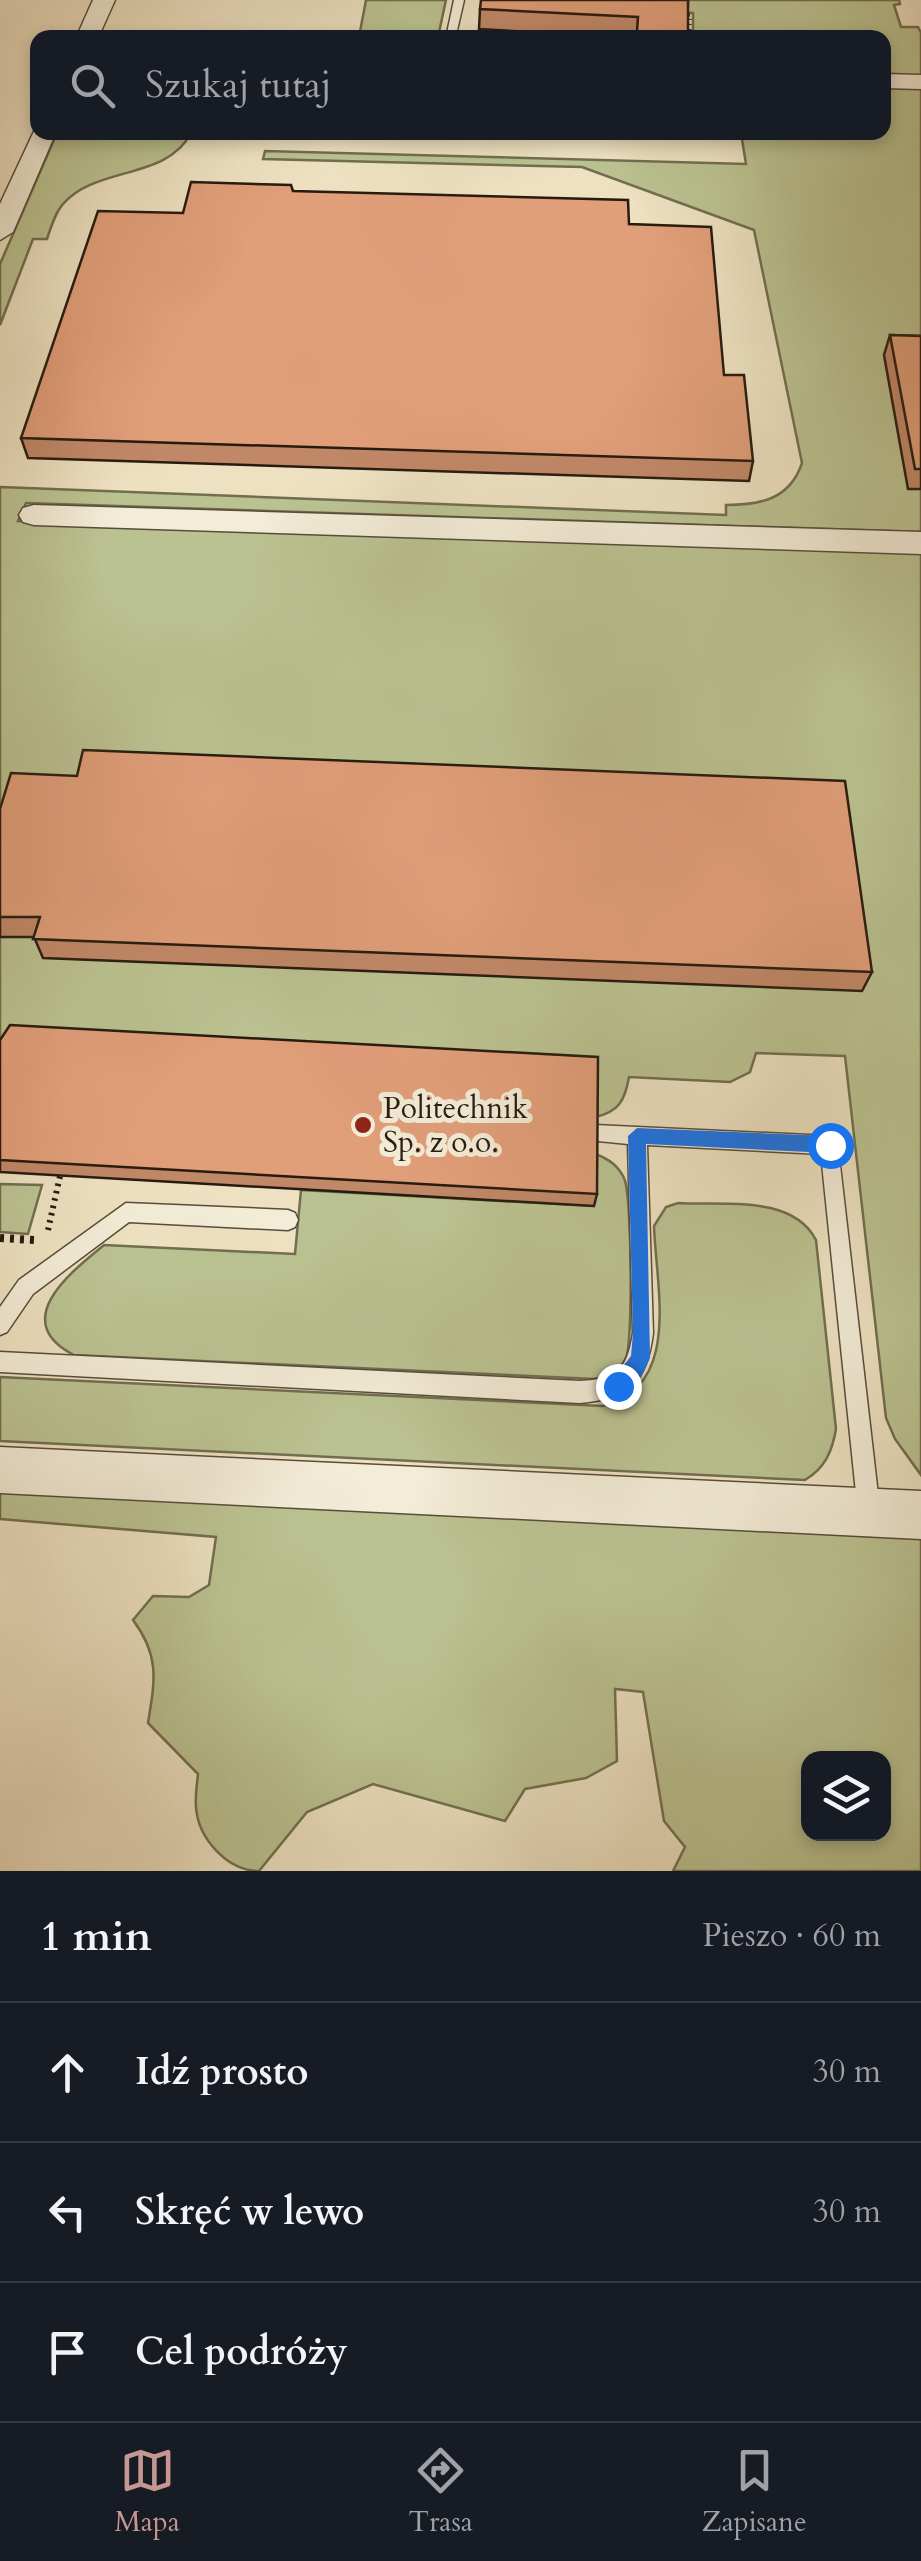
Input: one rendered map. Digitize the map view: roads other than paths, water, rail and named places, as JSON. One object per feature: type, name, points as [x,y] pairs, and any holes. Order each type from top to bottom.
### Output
[{"type":"street","points":[[91,30],[104,0]]},
{"type":"street","points":[[891,81],[921,82]]},
{"type":"street","points":[[0,232],[40,140]]},
{"type":"street","points":[[34,515],[921,543]]},
{"type":"street","points":[[0,1470],[921,1516]]},
{"type":"lane","points":[[452,30],[458,0]]},
{"type":"lane","points":[[594,1134],[830,1145],[869,1513]]},
{"type":"lane","points":[[0,1362],[580,1392],[618,1386],[632,1374],[640,1358],[643,1333],[637,1136]]},
{"type":"lane","points":[[0,1325],[26,1287],[126,1212],[288,1220]]},
{"type":"place","name":"Politechnik Sp. z o.o.","points":[[363,1125]]}]
